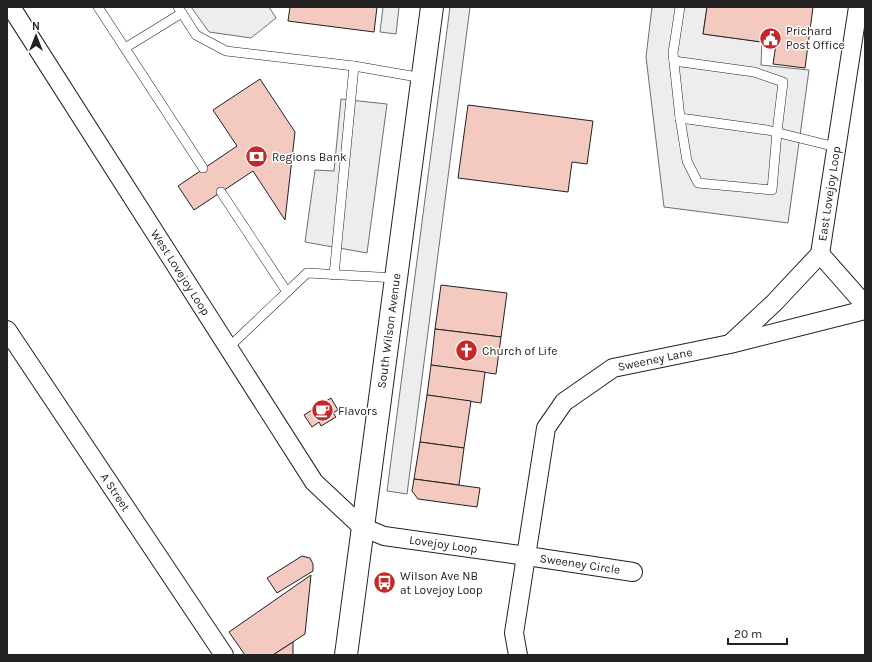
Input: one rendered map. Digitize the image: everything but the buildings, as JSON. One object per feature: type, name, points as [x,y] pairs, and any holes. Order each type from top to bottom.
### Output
[{"type":"main road","name":"South Wilson Avenue","points":[[346,655],[432,7]]},
{"type":"street","name":"West Lovejoy Loop","points":[[11,7],[314,482],[362,527]]},
{"type":"street","name":"East Lovejoy Loop","points":[[730,344],[774,304],[820,254],[836,147],[860,8]]},
{"type":"street","points":[[820,254],[865,305]]},
{"type":"street","name":"Sweeney Lane","points":[[518,655],[514,633],[546,428],[564,402],[613,368],[730,344],[865,310]]},
{"type":"street","name":"A Street","points":[[7,330],[224,655]]},
{"type":"street","name":"Lovejoy Loop","points":[[362,527],[384,536],[527,556]]},
{"type":"street","name":"Sweeney Circle","points":[[527,556],[633,572]]},
{"type":"lane","points":[[98,7],[203,168]]},
{"type":"lane","points":[[674,61],[754,72],[783,82],[772,190],[698,183],[687,161],[680,118],[673,53],[680,7]]},
{"type":"lane","points":[[125,48],[180,10],[196,35],[226,51],[354,66],[423,78]]},
{"type":"lane","points":[[334,275],[354,66]]},
{"type":"lane","points":[[680,118],[767,130],[836,147]]},
{"type":"lane","points":[[221,192],[288,292]]},
{"type":"lane","points":[[228,348],[307,273],[396,278]]},
{"type":"shaded area","points":[[191,7],[269,7],[276,18],[251,38],[209,32]]},
{"type":"shaded area","points":[[383,7],[399,7],[396,34],[380,32]]},
{"type":"shaded area","points":[[450,7],[470,7],[407,494],[387,491]]},
{"type":"shaded area","points":[[652,7],[707,7],[703,34],[762,42],[761,65],[809,70],[788,223],[664,207],[646,57]]},
{"type":"shaded area","points":[[341,99],[387,104],[367,253],[305,242],[315,170],[334,171]]},
{"type":"place","name":"Prichard Post Office","points":[[771,38]]},
{"type":"place","name":"Regions Bank","points":[[256,157]]},
{"type":"place","name":"Church of Life","points":[[466,351]]},
{"type":"place","name":"Flavors","points":[[323,411]]},
{"type":"place","name":"Wilson Ave NB at Lovejoy Loop","points":[[384,583]]}]
